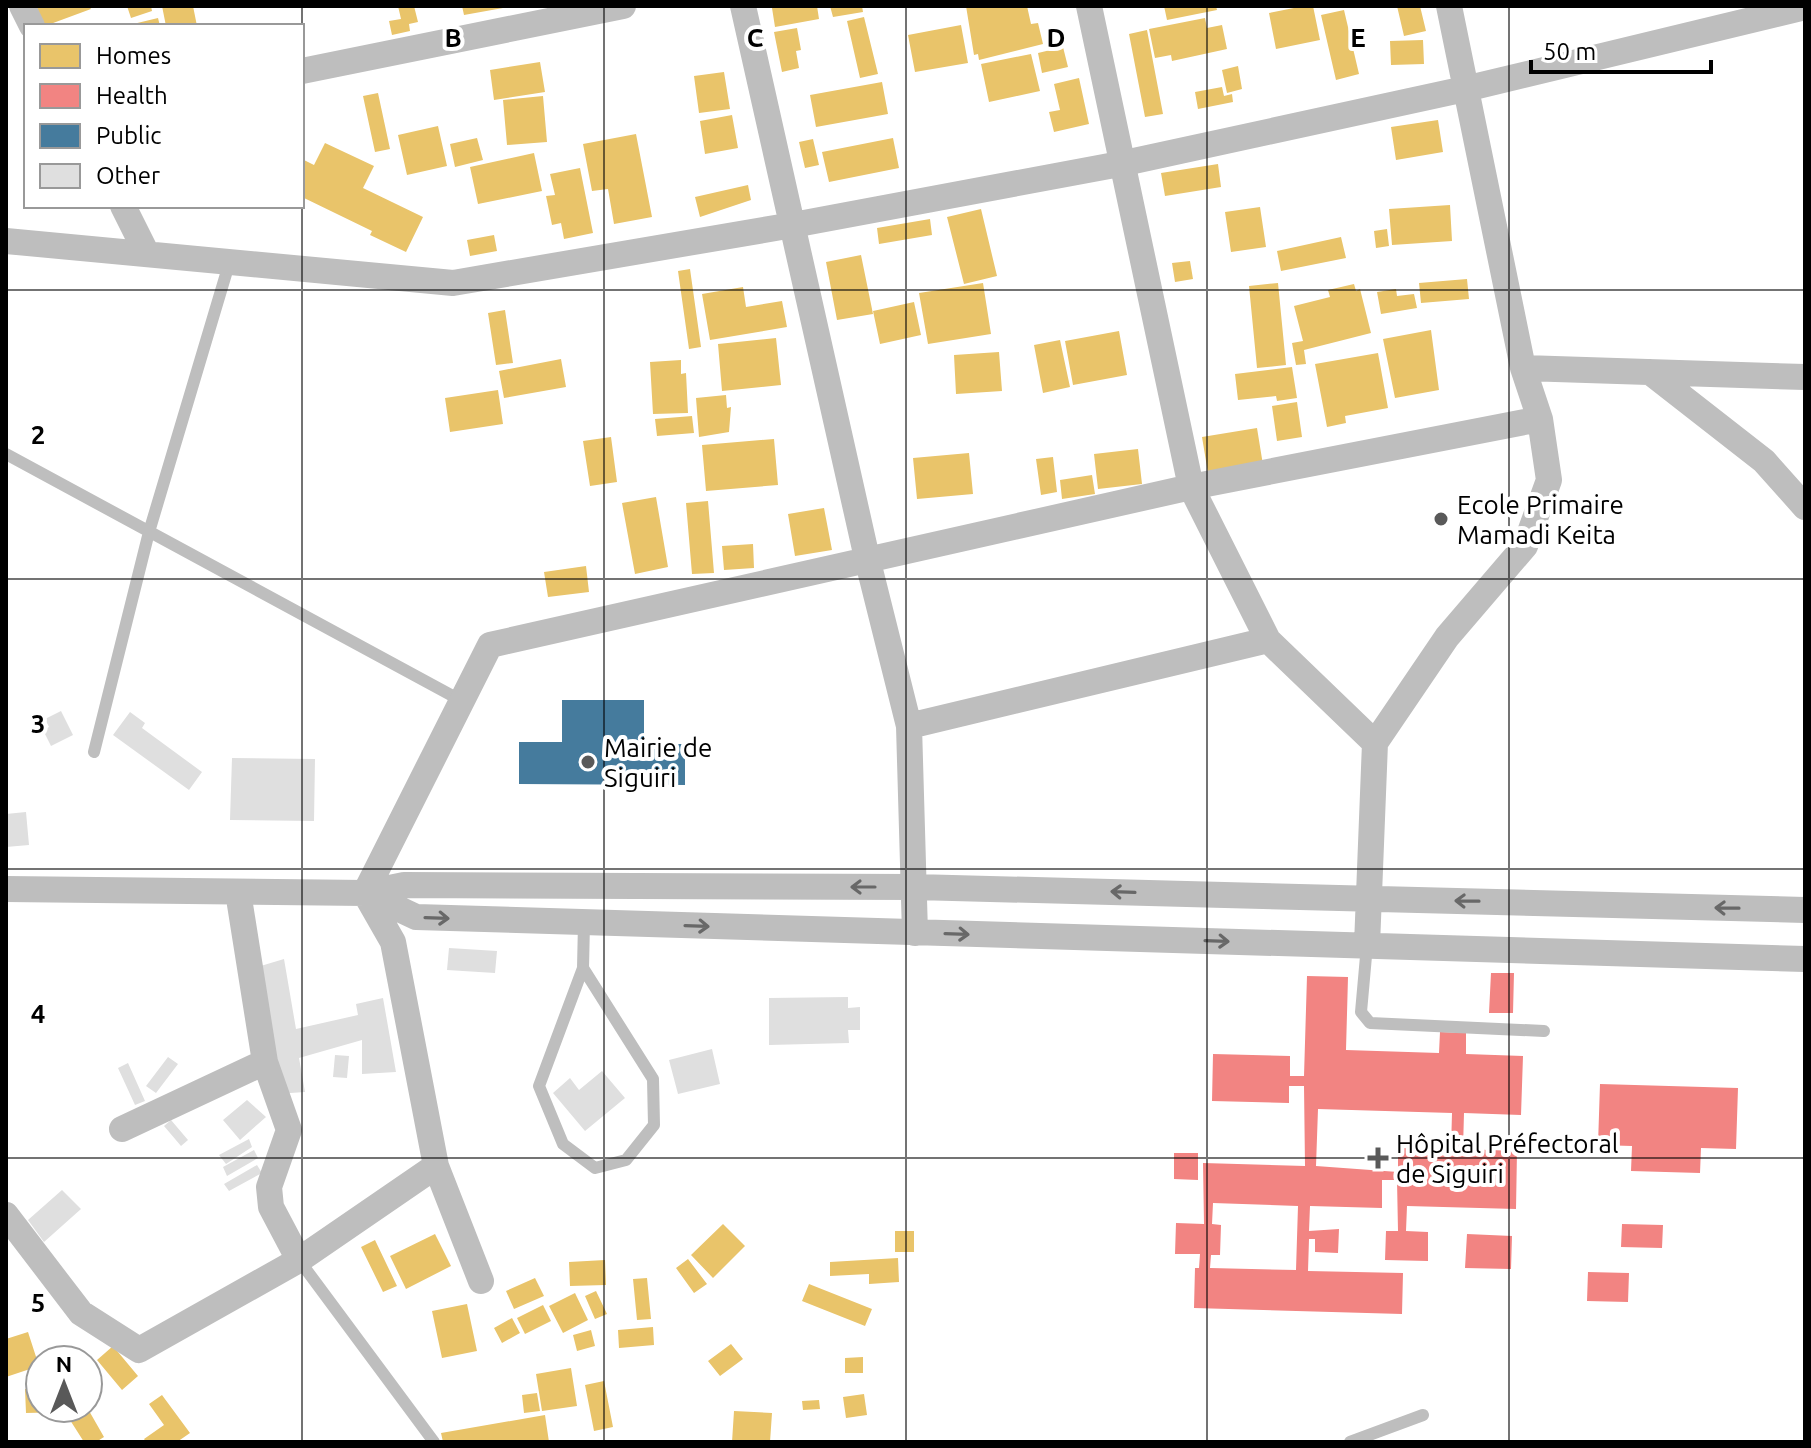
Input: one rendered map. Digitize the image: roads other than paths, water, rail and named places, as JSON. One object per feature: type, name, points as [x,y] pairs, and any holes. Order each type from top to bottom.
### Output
[{"type":"street","points":[[22,6],[31,24]]},
{"type":"street","points":[[304,71],[623,6]]},
{"type":"street","points":[[743,6],[867,558],[909,726],[915,933]]},
{"type":"street","points":[[1089,6],[1120,164],[1191,487],[1268,640],[1375,743]]},
{"type":"street","points":[[1367,945],[1375,743],[1447,637],[1525,546],[1549,480],[1540,419],[1523,368],[1449,6]]},
{"type":"street","points":[[6,241],[453,283],[793,225],[1120,164],[1465,89],[1805,7]]},
{"type":"street","points":[[124,208],[147,254]]},
{"type":"street","points":[[1523,368],[1805,377]]},
{"type":"street","points":[[1650,372],[1764,461],[1805,507]]},
{"type":"street","points":[[365,893],[490,645],[1191,487],[1540,419]]},
{"type":"street","points":[[909,726],[1268,640]]},
{"type":"street","points":[[6,889],[365,893],[404,885],[915,887],[1805,910]]},
{"type":"street","points":[[238,892],[265,1062],[289,1130],[269,1187],[271,1207],[299,1260]]},
{"type":"street","points":[[365,893],[416,917],[1805,959]]},
{"type":"street","points":[[365,893],[393,942],[436,1166],[481,1281]]},
{"type":"street","points":[[122,1129],[265,1062]]},
{"type":"street","points":[[6,1215],[81,1313],[139,1350],[299,1260],[436,1166]]},
{"type":"lane","points":[[94,752],[149,532],[229,264]]},
{"type":"lane","points":[[6,454],[462,701]]},
{"type":"lane","points":[[583,968],[653,1079],[654,1125],[626,1160],[595,1168],[563,1144],[539,1086],[583,968],[584,923]]},
{"type":"lane","points":[[1367,945],[1361,1012],[1370,1023],[1544,1031]]},
{"type":"lane","points":[[299,1260],[434,1442]]},
{"type":"lane","points":[[1350,1442],[1423,1415]]},
{"type":"place","name":"Ecole Primaire Mamadi Keita","points":[[1441,519]]},
{"type":"place","name":"Mairie de Siguiri","points":[[588,762]]},
{"type":"place","name":"Hôpital Préfectoral de Siguiri","points":[[1378,1158]]}]
